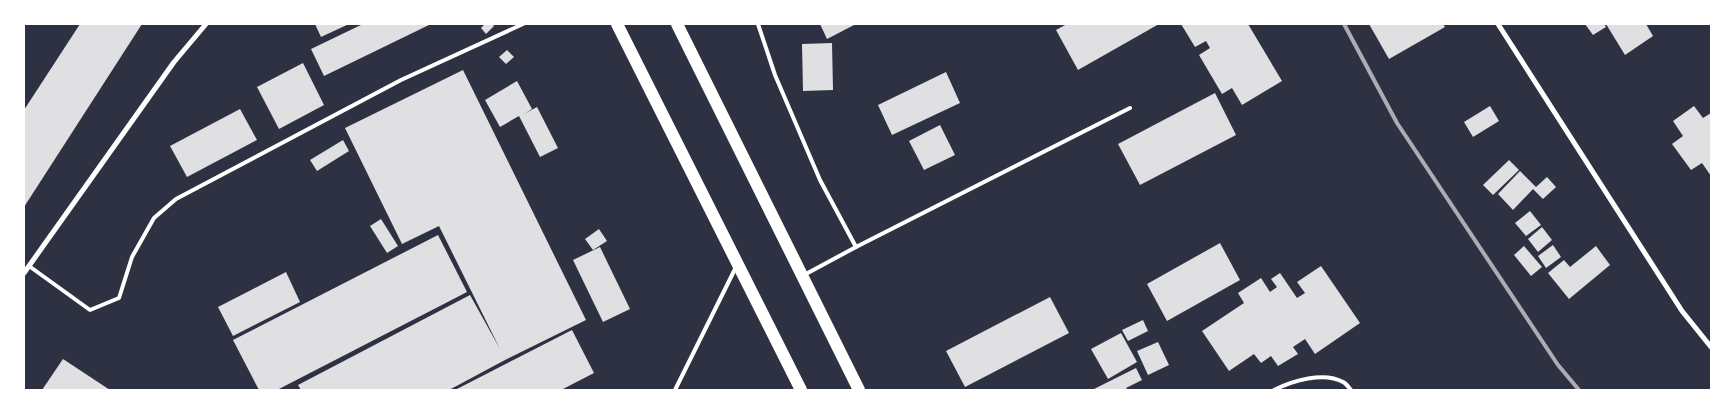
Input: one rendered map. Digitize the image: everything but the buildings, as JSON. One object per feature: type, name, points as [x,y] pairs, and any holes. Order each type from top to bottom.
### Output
[{"type":"main road","points":[[617,24],[802,390]]},
{"type":"main road","points":[[677,24],[859,390]]},
{"type":"street","points":[[24,273],[174,62],[206,24]]},
{"type":"street","points":[[1498,24],[1682,311],[1711,347]]},
{"type":"lane","points":[[29,266],[90,310],[119,298],[132,257],[154,218],[176,200],[401,80],[523,24]]},
{"type":"lane","points":[[758,24],[775,75],[820,180],[856,247]]},
{"type":"lane","points":[[802,276],[1130,108]]},
{"type":"lane","points":[[675,390],[738,263]]},
{"type":"lane","points":[[1274,390],[1321,376],[1343,382],[1351,390]]},
{"type":"railway","points":[[1344,24],[1397,123],[1558,365],[1579,390]]}]
